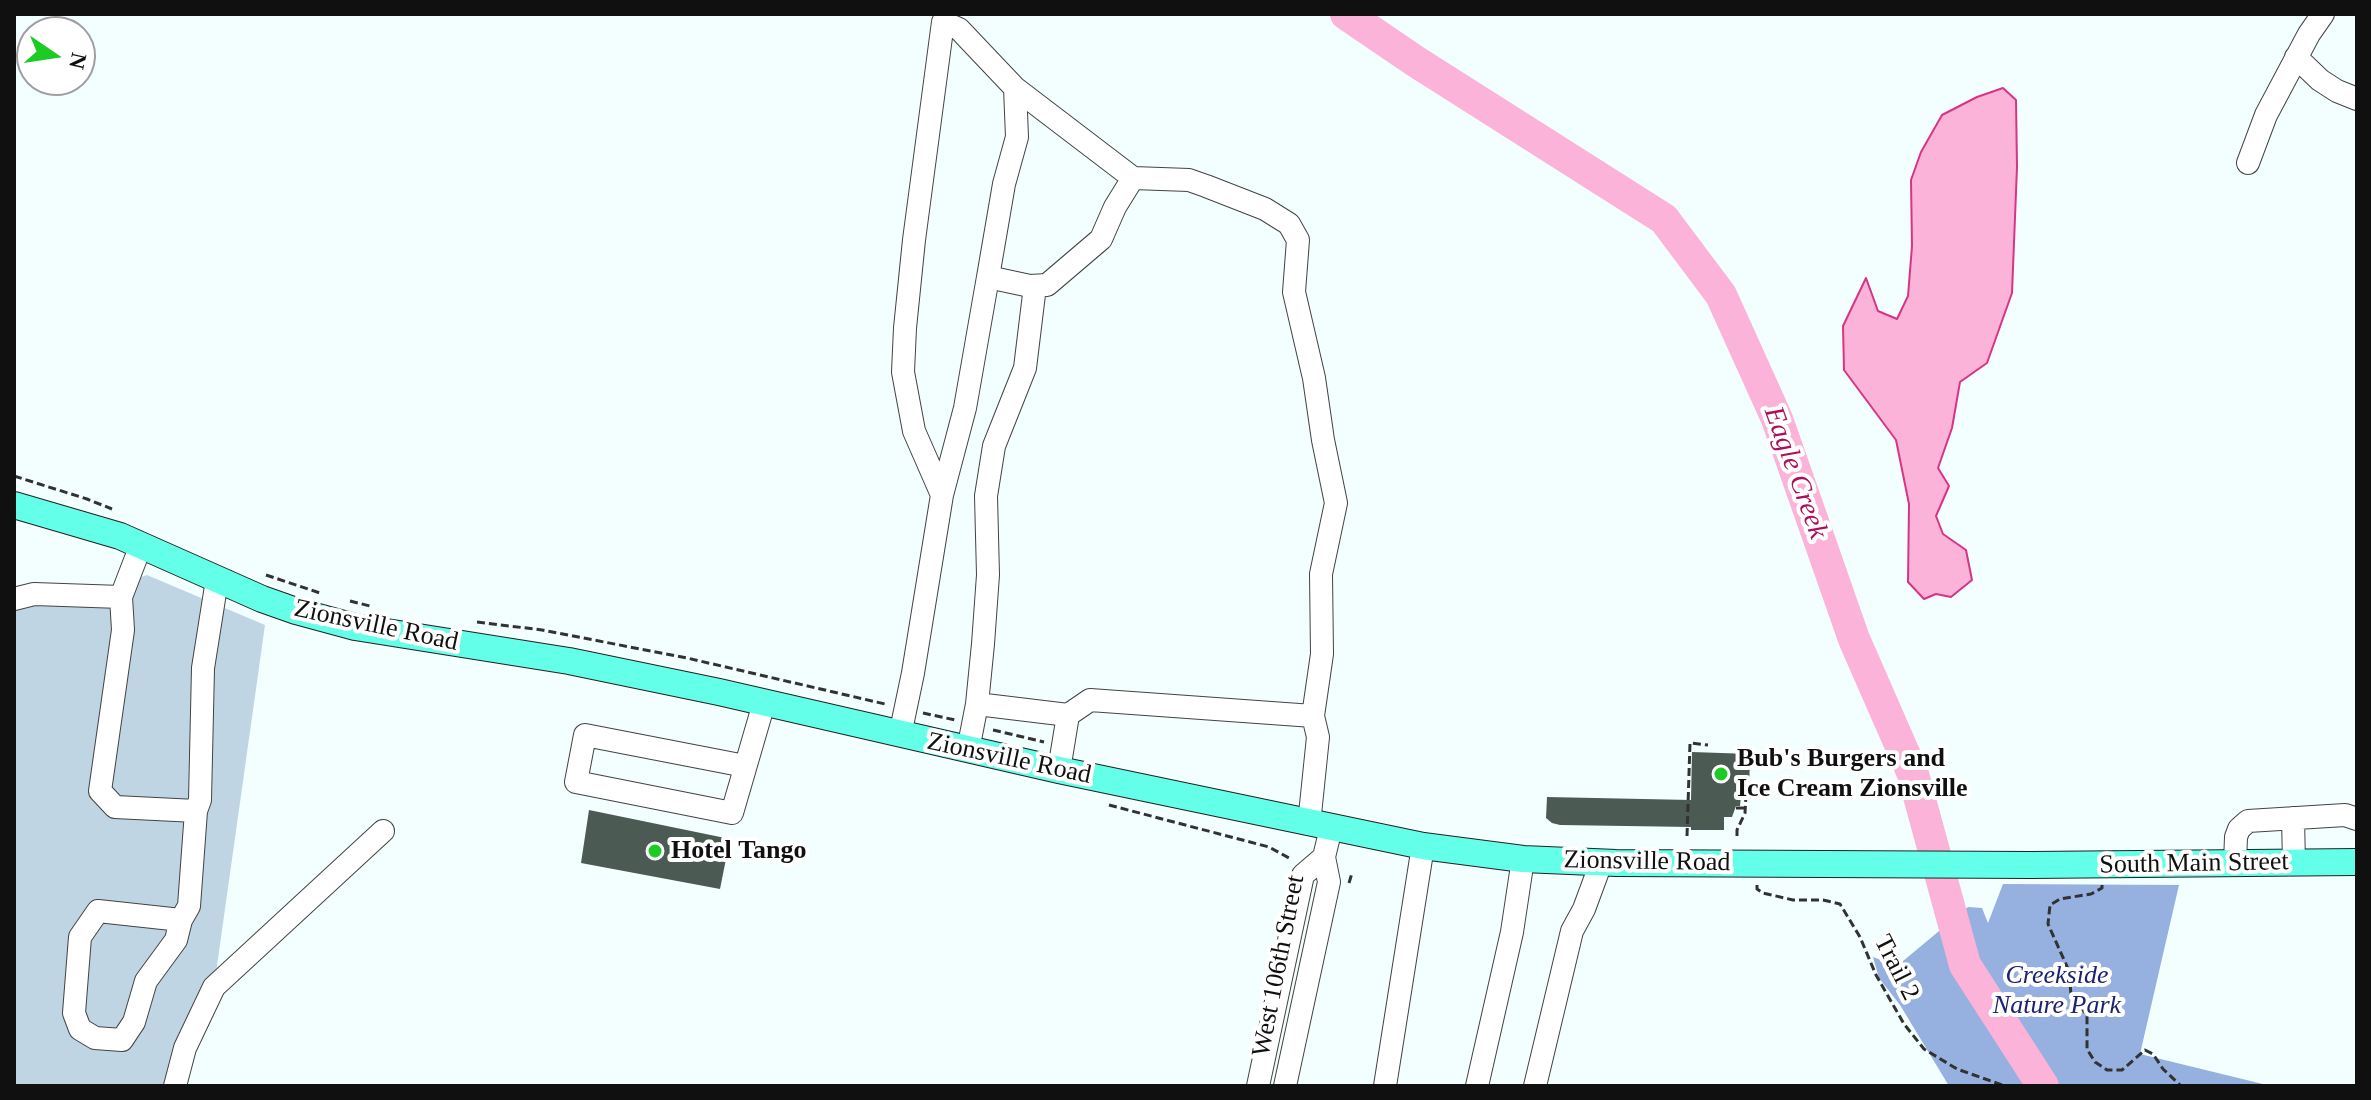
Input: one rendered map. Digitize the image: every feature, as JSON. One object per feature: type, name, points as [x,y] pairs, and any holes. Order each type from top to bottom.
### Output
[{"type":"main road","name":"Zionsville Road","points":[[14,505],[97,528],[296,611],[355,627],[569,661],[900,735],[972,726],[1061,758],[1320,826],[1423,846],[1523,859],[1601,863],[2031,865]]},
{"type":"main road","name":"South Main Street","points":[[2031,865],[2357,862]]},
{"type":"street","points":[[2248,163],[2266,115],[2323,14]]},
{"type":"street","points":[[942,495],[914,431],[903,372],[914,240],[943,22],[959,29],[1015,88],[1133,178],[1115,207],[1101,239],[1047,285],[1035,286],[988,277]]},
{"type":"street","points":[[2296,57],[2320,80],[2357,99]]},
{"type":"street","points":[[900,735],[942,495],[965,408],[1004,184],[1017,137],[1015,88]]},
{"type":"street","name":"West 106th Street","points":[[1133,178],[1189,180],[1206,186],[1265,209],[1289,224],[1298,240],[1294,292],[1314,378],[1336,503],[1321,574],[1322,654],[1313,716],[1318,737],[1320,826],[1329,882],[1285,1086]]},
{"type":"street","points":[[1035,286],[1025,368],[994,446],[986,496],[988,575],[972,726],[1068,715],[1090,700],[1313,716]]},
{"type":"street","points":[[141,545],[121,597],[123,630],[100,791],[115,807],[196,811]]},
{"type":"street","points":[[181,920],[98,911],[80,937],[74,1013],[80,1029],[95,1038],[122,1040],[134,1022],[146,981],[176,940],[181,920],[189,906],[196,811],[200,800],[203,668],[217,580]]},
{"type":"street","points":[[14,599],[34,594],[121,597]]},
{"type":"street","points":[[745,766],[585,735],[576,782],[732,813],[764,703]]},
{"type":"street","points":[[1061,758],[1068,715]]},
{"type":"street","points":[[2235,863],[2236,837],[2248,821],[2345,815],[2357,819]]},
{"type":"street","points":[[2293,818],[2294,863]]},
{"type":"street","points":[[175,1086],[185,1048],[214,987],[383,831]]},
{"type":"street","points":[[1385,1086],[1423,846]]},
{"type":"street","name":"West 106th Street","points":[[1258,1086],[1303,875],[1324,857]]},
{"type":"street","points":[[1477,1086],[1512,932],[1523,859]]},
{"type":"street","points":[[1535,1086],[1572,931],[1584,909],[1601,863]]},
{"type":"path","points":[[14,476],[121,513]]},
{"type":"path","points":[[259,573],[319,593]]},
{"type":"path","points":[[347,601],[374,607]]},
{"type":"path","points":[[473,622],[542,630],[687,658],[972,726],[1061,758]]},
{"type":"path","points":[[1687,836],[1690,743],[1708,745]]},
{"type":"path","points":[[1737,836],[1746,795]]},
{"type":"path","points":[[1736,808],[1745,808]]},
{"type":"path","points":[[2104,865],[2102,888],[2091,894],[2060,899],[2050,905],[2048,924],[2069,971],[2071,995],[2087,1015],[2087,1049],[2095,1062],[2107,1070],[2122,1070],[2145,1050],[2153,1054],[2181,1086]]},
{"type":"path","name":"Trail 2","points":[[1757,881],[1757,889],[1763,893],[1793,900],[1823,900],[1840,904],[1904,1024],[1924,1049],[1957,1069],[2005,1086]]},
{"type":"path","points":[[2173,1086],[2177,1081]]},
{"type":"green space","name":"Creekside Nature Park","points":[[2003,884],[2179,885],[2140,1054],[2271,1086],[1949,1086],[1900,1005],[1879,978],[1873,957],[1897,966],[1968,907],[1982,908],[1988,923]]},
{"type":"shaded area","points":[[2003,88],[2016,100],[2012,293],[1987,363],[1960,382],[1952,428],[1938,468],[1949,486],[1936,516],[1943,534],[1966,550],[1972,580],[1951,597],[1936,594],[1924,599],[1908,582],[1909,504],[1896,440],[1844,370],[1843,326],[1866,278],[1878,311],[1897,319],[1908,296],[1912,246],[1911,180],[1921,152],[1942,115]]},
{"type":"shaded area","points":[[147,575],[265,625],[214,987],[181,1086],[14,1086],[14,599],[82,596]]},
{"type":"building","points":[[1692,752],[1750,754],[1749,795],[1741,795],[1740,806],[1736,806],[1732,817],[1724,817],[1724,830],[1560,825],[1546,818],[1547,797],[1691,800]]},
{"type":"building","name":"Hotel Tango","points":[[589,810],[730,839],[720,889],[581,863]]},
{"type":"waterway","name":"Eagle Creek","points":[[1346,14],[1664,219],[1721,295],[1777,419],[1854,639],[1913,774],[1965,965],[2043,1086]]},
{"type":"place","name":"Bub's Burgers and Ice Cream Zionsville","points":[[1721,774]]},
{"type":"place","name":"Hotel Tango","points":[[655,851]]}]
